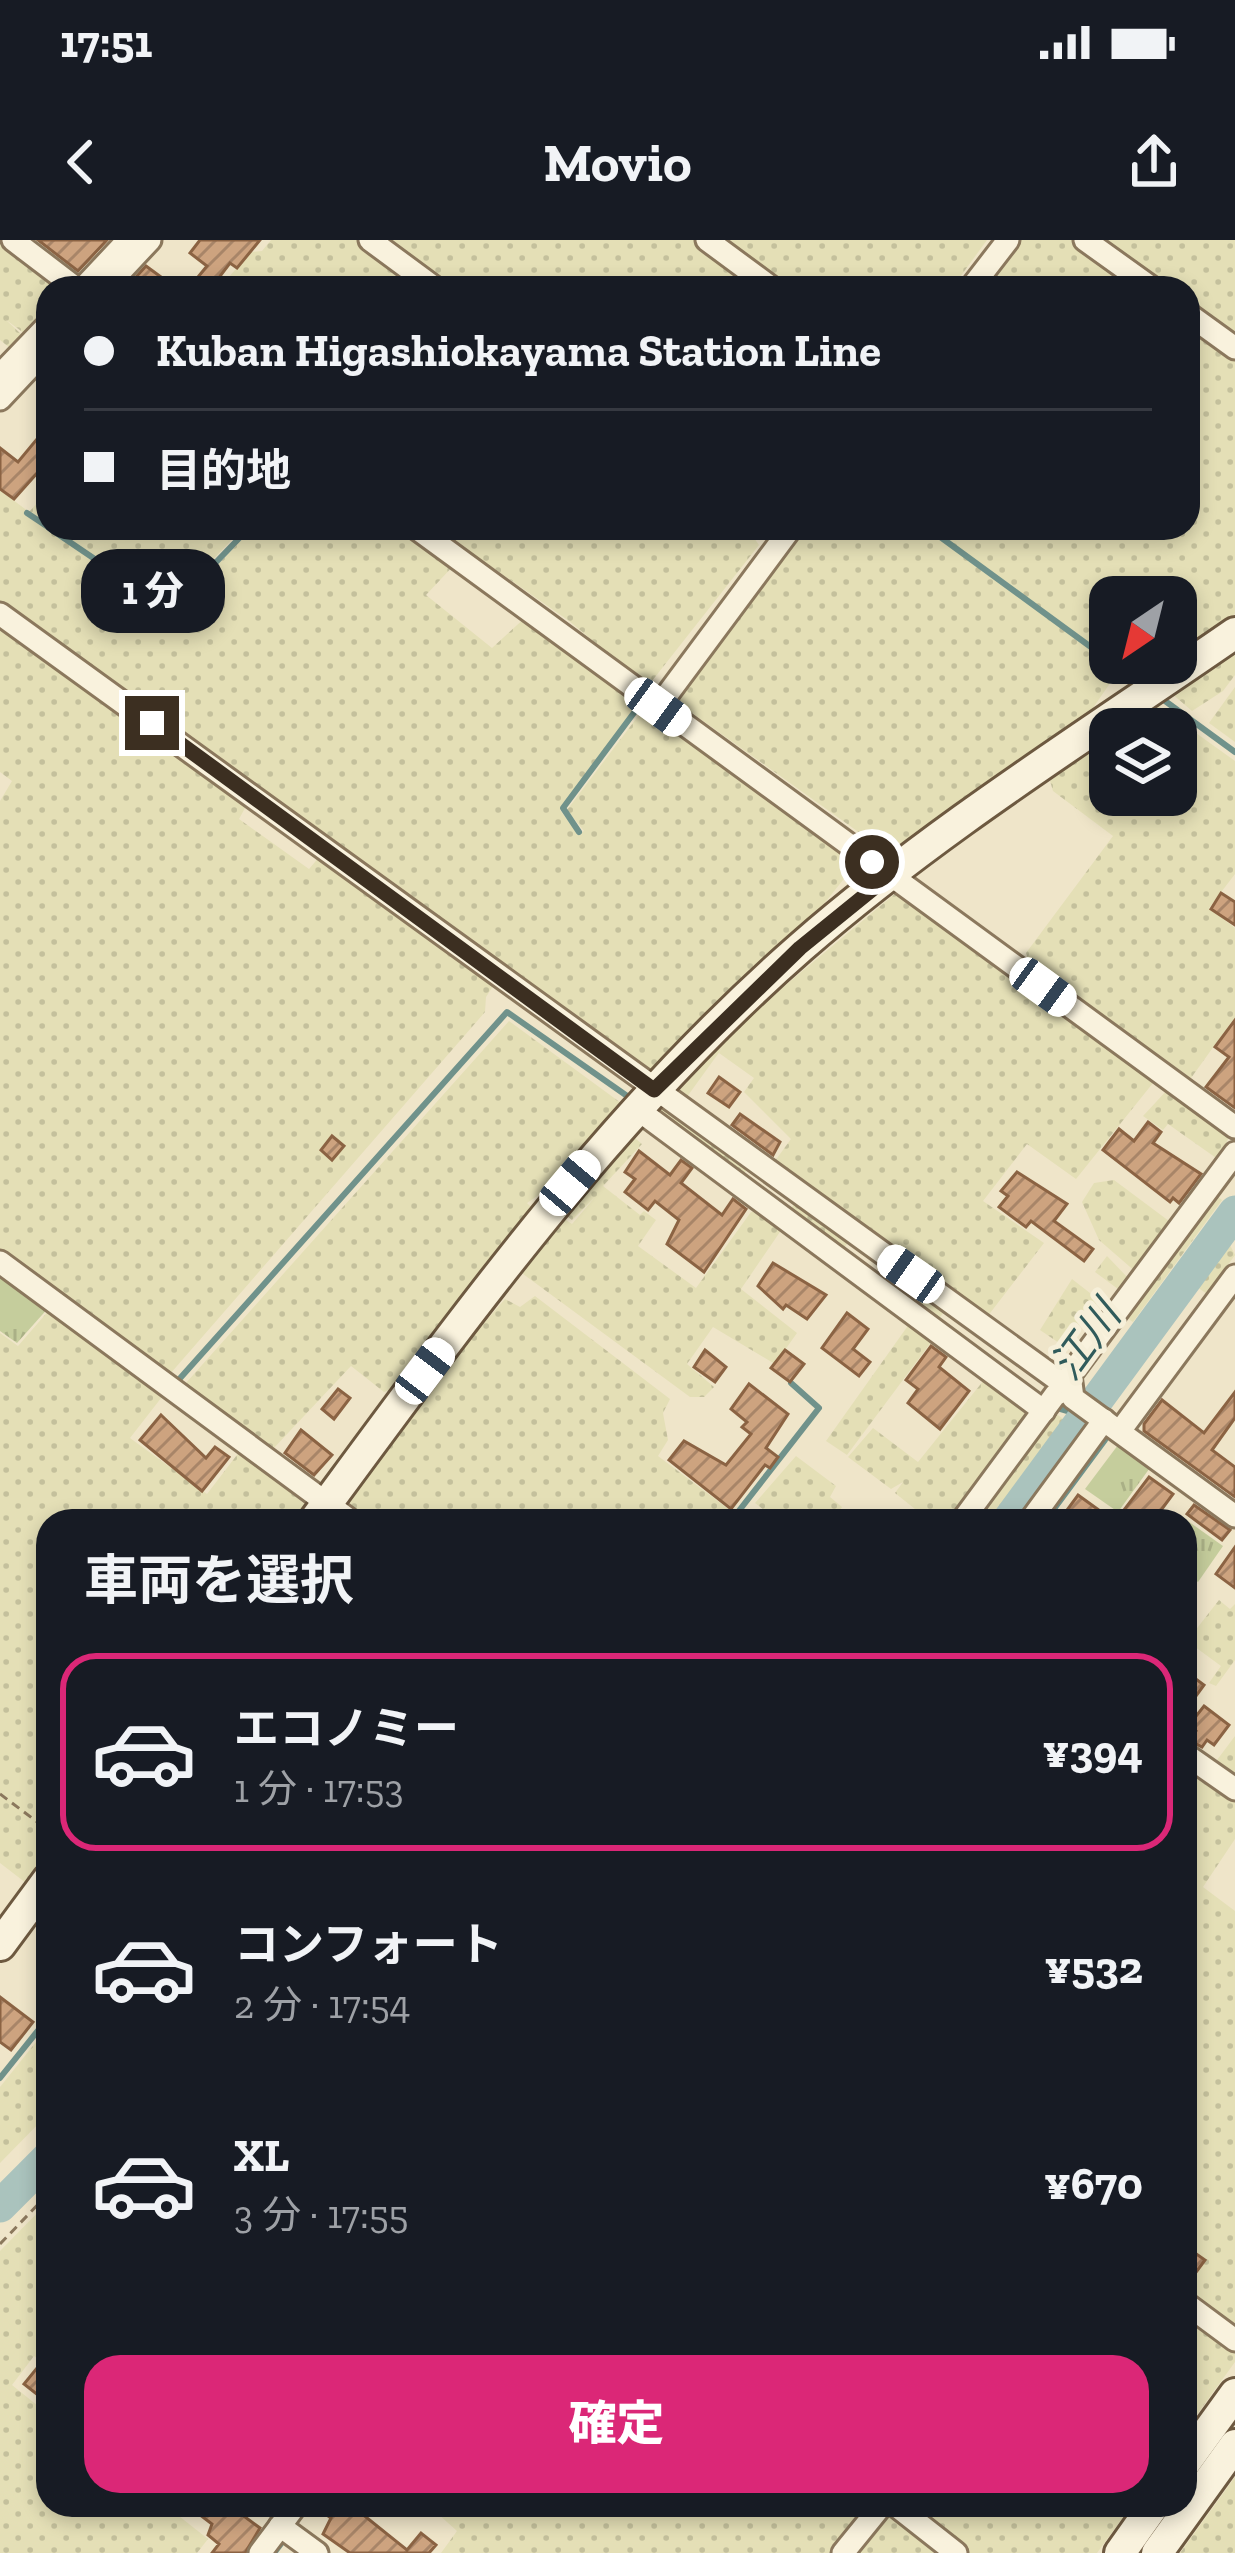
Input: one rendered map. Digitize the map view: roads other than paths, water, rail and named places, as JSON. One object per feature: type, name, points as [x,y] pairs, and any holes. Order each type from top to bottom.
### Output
[{"type":"main road","points":[[334,1509],[551,1205],[645,1100],[800,948],[890,875],[1235,633]]},
{"type":"main road","points":[[0,1945],[36,1896]]},
{"type":"main road","points":[[1197,2446],[1235,2394]]},
{"type":"main road","points":[[1197,2498],[1235,2445]]},
{"type":"main road","points":[[1120,2553],[1146,2517]]},
{"type":"main road","points":[[1157,2553],[1183,2517]]},
{"type":"street","points":[[13,240],[63,276]]},
{"type":"street","points":[[92,276],[128,240]]},
{"type":"street","points":[[116,276],[150,240]]},
{"type":"street","points":[[370,240],[419,276]]},
{"type":"street","points":[[707,240],[756,276]]},
{"type":"street","points":[[980,276],[1008,240]]},
{"type":"street","points":[[1084,240],[1135,276]]},
{"type":"street","points":[[1200,322],[1235,347]]},
{"type":"street","points":[[0,375],[36,338]]},
{"type":"street","points":[[0,399],[36,361]]},
{"type":"street","points":[[433,540],[1235,1127]]},
{"type":"street","points":[[661,703],[772,540]]},
{"type":"street","points":[[0,614],[645,1100],[1057,1400],[1107,1422],[1235,1516]]},
{"type":"street","points":[[645,1100],[1057,1400]]},
{"type":"street","points":[[971,1509],[1057,1400],[1235,1153]]},
{"type":"street","points":[[0,1262],[322,1509]]},
{"type":"street","points":[[1039,1509],[1107,1422],[1235,1276]]},
{"type":"street","points":[[1197,1762],[1235,1789]]},
{"type":"street","points":[[1197,2312],[1235,2340]]},
{"type":"street","points":[[260,2553],[286,2530],[291,2517]]},
{"type":"street","points":[[843,2553],[872,2517]]},
{"type":"street","points":[[910,2517],[956,2553]]},
{"type":"street","points":[[286,2530],[317,2553]]},
{"type":"waterway","points":[[27,513],[36,519]]},
{"type":"waterway","points":[[67,540],[170,610],[237,540]]},
{"type":"waterway","points":[[944,540],[1089,646]]},
{"type":"waterway","points":[[1161,698],[1235,752]]},
{"type":"waterway","points":[[579,832],[563,808],[642,702]]},
{"type":"waterway","points":[[174,1385],[507,1012],[630,1098]]},
{"type":"waterway","name":"江川","points":[[1017,1509],[1235,1212]]},
{"type":"waterway","points":[[740,1509],[819,1408],[791,1383]]},
{"type":"waterway","points":[[1054,1407],[1081,1415]]},
{"type":"waterway","points":[[1054,1509],[1105,1440]]},
{"type":"waterway","points":[[0,2078],[36,2033]]},
{"type":"waterway","name":"江川","points":[[0,2206],[36,2170]]},
{"type":"waterway","points":[[274,2553],[286,2537]]}]
